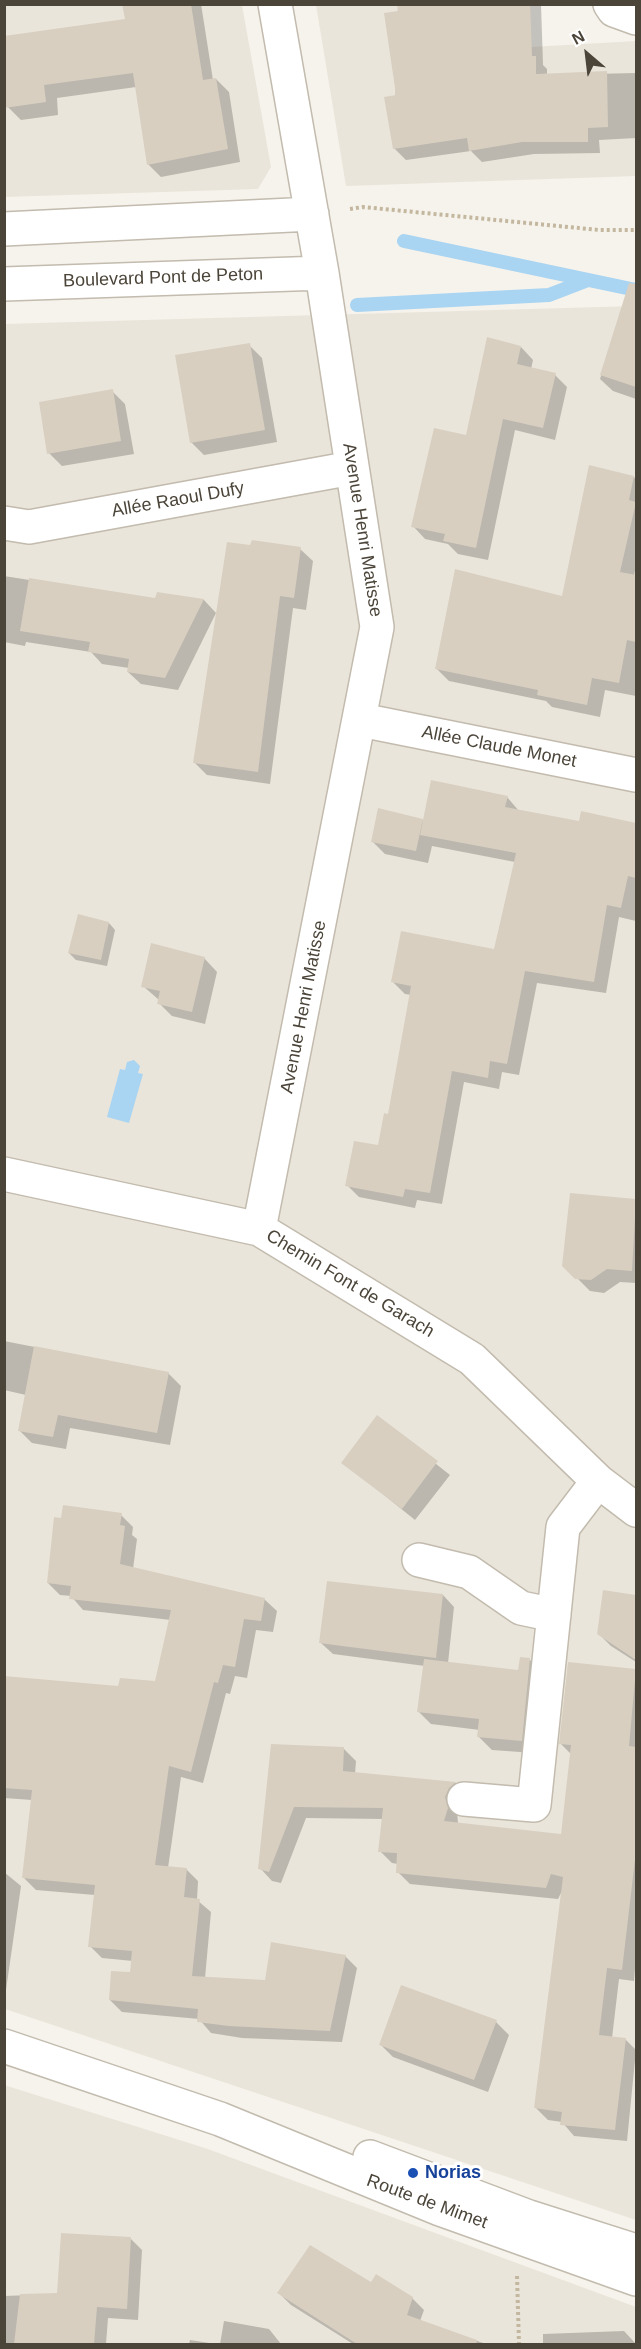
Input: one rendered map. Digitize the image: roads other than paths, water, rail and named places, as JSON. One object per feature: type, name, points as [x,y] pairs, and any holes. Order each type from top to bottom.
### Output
[{"type":"street","name":"Avenue Henri Matisse","points":[[259,1229],[361,720],[377,627],[322,273],[275,4]]},
{"type":"street","points":[[610,4],[614,10],[636,18]]},
{"type":"street","points":[[4,230],[312,214]]},
{"type":"street","name":"Boulevard Pont de Peton","points":[[4,284],[322,273]]},
{"type":"street","name":"Allée Raoul Dufy","points":[[4,523],[29,527],[352,468]]},
{"type":"street","name":"Allée Claude Monet","points":[[361,720],[636,774]]},
{"type":"street","name":"Chemin Font de Garach","points":[[4,1174],[259,1229],[472,1359],[598,1481],[636,1510]]},
{"type":"street","points":[[464,1799],[534,1805],[563,1527],[598,1481]]},
{"type":"street","points":[[419,1560],[469,1572],[521,1608],[554,1616]]},
{"type":"street","name":"Route de Mimet","points":[[4,2046],[220,2119],[440,2209],[522,2236],[636,2279]]},
{"type":"street","name":"Route de Mimet","points":[[220,2119],[362,2154],[529,2217],[636,2252]]},
{"type":"water","points":[[134,1060],[140,1066],[138,1073],[143,1074],[129,1123],[107,1117],[120,1069],[125,1070],[127,1062]]},
{"type":"waterway","points":[[404,241],[636,290]]},
{"type":"waterway","points":[[357,305],[549,295],[588,280]]},
{"type":"place","name":"Norias","points":[[413,2173]]}]
